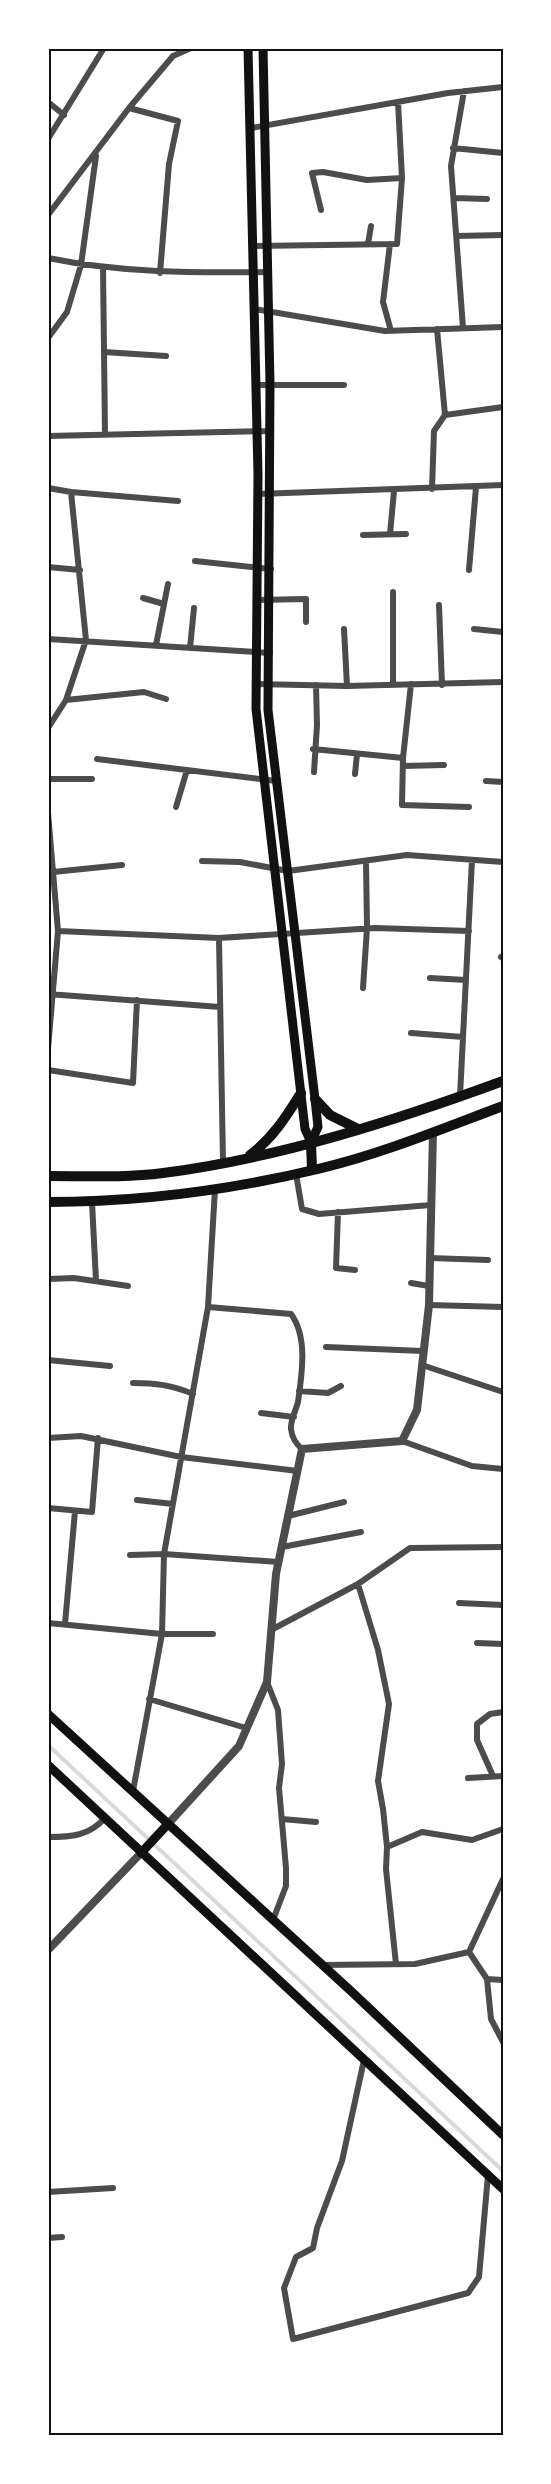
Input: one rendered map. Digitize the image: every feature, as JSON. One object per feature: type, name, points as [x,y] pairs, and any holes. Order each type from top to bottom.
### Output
[{"type":"main road","points":[[248,48],[258,494],[256,684],[264,779],[284,934],[304,1129],[311,1142],[312,1170]]},
{"type":"main road","points":[[263,48],[271,495],[268,710],[318,1128],[311,1142]]},
{"type":"main road","points":[[48,1176],[162,1173],[245,1158],[358,1129],[503,1081]]},
{"type":"main road","points":[[245,1158],[264,1145],[284,1121],[301,1093]]},
{"type":"main road","points":[[315,1099],[330,1115],[358,1129]]},
{"type":"main road","points":[[48,1202],[92,1202],[165,1197],[296,1174],[433,1132],[503,1106]]},
{"type":"main road","points":[[48,1714],[322,1965],[503,2135]]},
{"type":"main road","points":[[48,1766],[503,2189]]},
{"type":"main road","points":[[141,1853],[168,1824]]},
{"type":"street","points":[[48,139],[104,48]]},
{"type":"street","points":[[48,216],[129,108],[173,56],[191,48]]},
{"type":"street","points":[[251,128],[464,91],[503,87]]},
{"type":"street","points":[[463,328],[451,166],[464,91]]},
{"type":"street","points":[[48,102],[64,115]]},
{"type":"street","points":[[253,246],[266,244],[397,244],[402,178],[398,102]]},
{"type":"street","points":[[129,108],[178,121],[169,164],[160,273]]},
{"type":"street","points":[[453,147],[503,153]]},
{"type":"street","points":[[48,338],[67,312],[81,265],[96,153]]},
{"type":"street","points":[[321,210],[312,173],[323,172],[367,180],[402,178]]},
{"type":"street","points":[[454,198],[487,199]]},
{"type":"street","points":[[368,244],[371,226]]},
{"type":"street","points":[[457,236],[503,235]]},
{"type":"street","points":[[390,244],[383,302],[391,331]]},
{"type":"street","points":[[48,258],[81,265],[160,273],[267,272]]},
{"type":"street","points":[[103,267],[105,434]]},
{"type":"street","points":[[254,309],[391,331],[503,327]]},
{"type":"street","points":[[432,489],[434,431],[445,415],[438,329]]},
{"type":"street","points":[[104,352],[166,356]]},
{"type":"street","points":[[256,385],[344,385]]},
{"type":"street","points":[[445,415],[503,407]]},
{"type":"street","points":[[48,436],[257,429],[270,431]]},
{"type":"street","points":[[258,494],[394,491],[503,485]]},
{"type":"street","points":[[469,570],[476,487]]},
{"type":"street","points":[[48,488],[178,501]]},
{"type":"street","points":[[390,534],[394,491]]},
{"type":"street","points":[[48,728],[66,700],[86,640],[71,492]]},
{"type":"street","points":[[363,535],[405,534]]},
{"type":"street","points":[[195,561],[271,569]]},
{"type":"street","points":[[48,567],[80,570]]},
{"type":"street","points":[[156,645],[168,584]]},
{"type":"street","points":[[393,592],[393,684]]},
{"type":"street","points":[[143,598],[164,604]]},
{"type":"street","points":[[257,600],[306,599],[306,622]]},
{"type":"street","points":[[439,605],[442,684]]},
{"type":"street","points":[[190,648],[194,608]]},
{"type":"street","points":[[344,629],[347,686]]},
{"type":"street","points":[[474,629],[503,632]]},
{"type":"street","points":[[48,639],[270,653]]},
{"type":"street","points":[[256,684],[347,686],[503,682]]},
{"type":"street","points":[[411,684],[403,758],[402,805],[469,807]]},
{"type":"street","points":[[314,772],[313,749],[317,725],[316,685]]},
{"type":"street","points":[[66,700],[144,692],[166,699]]},
{"type":"street","points":[[313,749],[403,758]]},
{"type":"street","points":[[355,774],[357,754]]},
{"type":"street","points":[[97,759],[276,781]]},
{"type":"street","points":[[403,766],[444,765]]},
{"type":"street","points":[[176,807],[187,770]]},
{"type":"street","points":[[48,779],[92,779]]},
{"type":"street","points":[[486,781],[503,782]]},
{"type":"street","points":[[48,813],[58,931],[48,1049]]},
{"type":"street","points":[[202,861],[240,862],[288,871],[407,855],[503,862]]},
{"type":"street","points":[[459,1097],[472,860]]},
{"type":"street","points":[[363,988],[367,928],[366,861]]},
{"type":"street","points":[[53,872],[122,866]]},
{"type":"street","points":[[58,931],[219,938],[367,928],[469,931]]},
{"type":"street","points":[[219,938],[223,1162]]},
{"type":"street","points":[[430,978],[466,980]]},
{"type":"street","points":[[51,994],[220,1007]]},
{"type":"street","points":[[48,1070],[133,1083],[137,1000]]},
{"type":"street","points":[[411,1033],[463,1037]]},
{"type":"street","points":[[402,1441],[417,1410],[429,1305],[433,1132]]},
{"type":"street","points":[[296,1174],[302,1209],[319,1214],[431,1205]]},
{"type":"street","points":[[133,1791],[162,1634],[164,1554],[208,1306],[215,1189]]},
{"type":"street","points":[[92,1202],[96,1281]]},
{"type":"street","points":[[338,1212],[336,1268],[355,1270]]},
{"type":"street","points":[[430,1258],[488,1260]]},
{"type":"street","points":[[48,1279],[74,1278],[128,1286]]},
{"type":"street","points":[[411,1283],[429,1286]]},
{"type":"street","points":[[429,1305],[503,1307]]},
{"type":"street","points":[[208,1306],[291,1314],[300,1325],[302,1347],[298,1391],[290,1428],[295,1442],[303,1449],[402,1441],[472,1466],[503,1469]]},
{"type":"street","points":[[326,1347],[423,1351]]},
{"type":"street","points":[[48,1360],[110,1366]]},
{"type":"street","points":[[422,1365],[503,1392]]},
{"type":"street","points":[[133,1383],[156,1383],[176,1387],[193,1394]]},
{"type":"street","points":[[298,1391],[328,1393],[341,1386]]},
{"type":"street","points":[[261,1413],[294,1417]]},
{"type":"street","points":[[48,1438],[81,1436],[98,1438],[181,1457],[298,1471]]},
{"type":"street","points":[[48,1508],[93,1512],[98,1438]]},
{"type":"street","points":[[168,1824],[239,1746],[267,1682],[279,1562],[303,1449]]},
{"type":"street","points":[[137,1500],[173,1504]]},
{"type":"street","points":[[288,1516],[344,1502]]},
{"type":"street","points":[[65,1624],[75,1511]]},
{"type":"street","points":[[282,1547],[361,1532]]},
{"type":"street","points":[[271,1630],[358,1584],[410,1548],[503,1547]]},
{"type":"street","points":[[130,1555],[164,1554],[279,1562]]},
{"type":"street","points":[[358,1584],[378,1650],[388,1704],[378,1781],[387,1847],[386,1869],[396,1964]]},
{"type":"street","points":[[459,1603],[503,1605]]},
{"type":"street","points":[[48,1623],[162,1634],[213,1634]]},
{"type":"street","points":[[477,1643],[503,1644]]},
{"type":"street","points":[[267,1682],[278,1710],[282,1764],[279,1788],[286,1886],[273,1920]]},
{"type":"street","points":[[149,1699],[246,1728]]},
{"type":"street","points":[[494,1776],[477,1740],[477,1724],[490,1714],[503,1712]]},
{"type":"street","points":[[468,1778],[503,1776]]},
{"type":"street","points":[[48,1836],[74,1837],[95,1828],[105,1818]]},
{"type":"street","points":[[282,1819],[316,1822]]},
{"type":"street","points":[[387,1847],[422,1832],[472,1840],[503,1829]]},
{"type":"street","points":[[49,1948],[141,1853]]},
{"type":"street","points":[[322,1965],[396,1964],[448,1959],[469,1952],[503,1879]]},
{"type":"street","points":[[469,1952],[487,1979],[491,2019],[503,2042]]},
{"type":"street","points":[[487,1979],[503,1980]]},
{"type":"street","points":[[364,2060],[342,2162],[317,2228],[313,2248],[296,2257],[284,2288],[293,2339],[468,2293],[479,2277],[488,2175]]},
{"type":"street","points":[[48,2192],[113,2188]]},
{"type":"street","points":[[48,2238],[62,2236]]},
{"type":"waterway","points":[[48,1745],[503,2171]]}]
